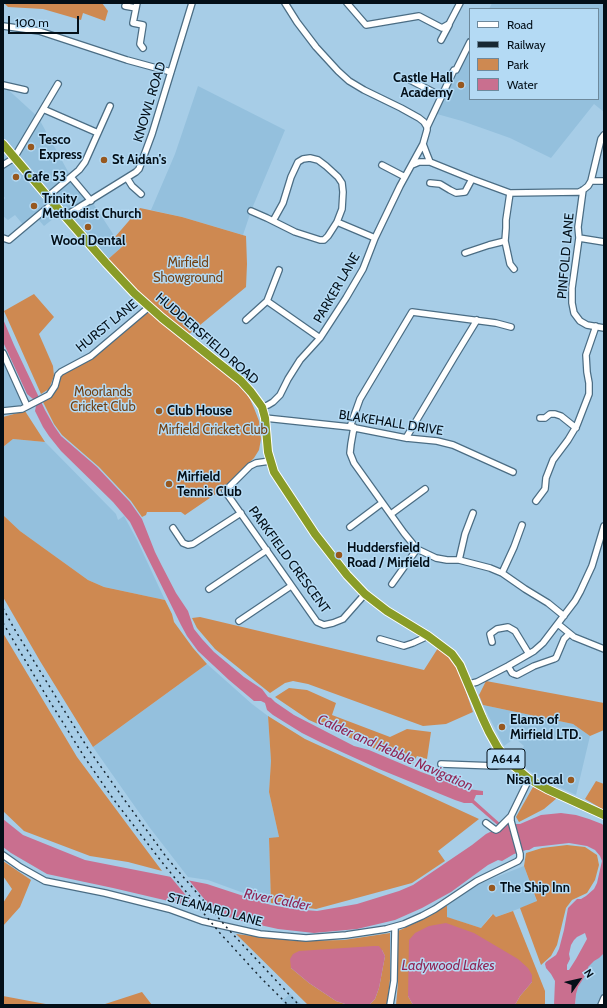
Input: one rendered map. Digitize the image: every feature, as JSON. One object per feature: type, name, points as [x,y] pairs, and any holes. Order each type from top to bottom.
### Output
[{"type":"highway","name":"HUDDERSFIELD ROAD","points":[[3,144],[47,197],[134,293],[162,318],[241,381],[252,392],[262,407],[265,418],[268,452],[274,472],[315,534],[342,569],[365,594],[387,611],[428,636],[452,654],[460,664],[489,732],[498,748],[508,761],[529,779],[604,816]]},
{"type":"street","name":"KNOWL ROAD","points":[[65,216],[136,172],[141,165],[192,3]]},
{"type":"street","points":[[285,3],[316,47],[349,81],[419,118],[427,127]]},
{"type":"street","points":[[347,3],[366,25],[419,16],[442,28],[450,24]]},
{"type":"street","points":[[441,40],[460,3]]},
{"type":"street","points":[[125,6],[136,5],[133,23],[143,25],[140,44],[143,48]]},
{"type":"street","points":[[3,26],[39,31],[127,60],[171,72]]},
{"type":"street","name":"PARKER LANE","points":[[262,407],[273,402],[280,395],[300,360],[320,338],[363,269],[375,238],[405,176],[423,144],[427,127],[454,70],[456,70],[469,44]]},
{"type":"street","points":[[408,79],[442,96]]},
{"type":"street","points":[[3,165],[14,158],[58,84]]},
{"type":"street","points":[[3,85],[25,90]]},
{"type":"street","points":[[47,197],[72,177],[85,162],[110,106]]},
{"type":"street","points":[[43,109],[98,133]]},
{"type":"street","points":[[411,166],[419,162],[430,162],[510,193],[579,192],[589,184],[601,139],[604,135]]},
{"type":"street","points":[[423,144],[430,162]]},
{"type":"street","points":[[251,211],[295,232],[324,240],[337,222],[342,209],[342,184],[338,177],[318,160],[310,158],[303,159],[298,162],[291,177],[283,203],[273,221]]},
{"type":"street","points":[[382,165],[405,176]]},
{"type":"street","points":[[72,177],[91,200]]},
{"type":"street","points":[[127,178],[132,186],[141,194]]},
{"type":"street","points":[[430,183],[440,184],[456,193],[465,192],[472,179]]},
{"type":"street","points":[[589,184],[604,182]]},
{"type":"street","name":"PINFOLD LANE","points":[[583,190],[578,227],[579,238],[572,288],[572,303],[574,313],[580,321],[587,325],[604,328]]},
{"type":"street","points":[[510,193],[505,241],[510,264],[514,269]]},
{"type":"street","points":[[3,238],[9,240],[53,203]]},
{"type":"street","points":[[337,222],[375,238]]},
{"type":"street","points":[[579,238],[604,242]]},
{"type":"street","points":[[465,253],[505,241]]},
{"type":"street","points":[[469,244],[472,251]]},
{"type":"street","points":[[246,320],[267,301],[279,270]]},
{"type":"street","points":[[267,301],[320,338]]},
{"type":"street","name":"HURST LANE","points":[[3,412],[22,409],[49,395],[55,386],[58,375],[61,372],[91,356],[149,307]]},
{"type":"street","points":[[511,327],[477,320],[412,312],[360,398],[352,427],[350,453],[354,463],[417,549],[436,558],[459,560],[490,568],[502,573],[564,616]]},
{"type":"street","points":[[406,438],[477,320]]},
{"type":"street","points":[[536,501],[545,489],[546,478],[553,460],[576,428],[589,394],[586,355],[596,326]]},
{"type":"street","points":[[3,353],[29,405]]},
{"type":"street","points":[[540,418],[546,418],[550,414],[555,414],[561,416],[576,428]]},
{"type":"street","name":"BLAKEHALL DRIVE","points":[[265,418],[352,427],[406,438],[453,444],[509,472]]},
{"type":"street","name":"PARKFIELD CRESCENT","points":[[270,461],[256,463],[250,466],[225,491],[317,622],[324,625],[343,619],[365,594]]},
{"type":"street","points":[[391,514],[425,489]]},
{"type":"street","points":[[350,527],[382,503]]},
{"type":"street","points":[[173,528],[183,543],[188,545],[193,544],[241,513]]},
{"type":"street","points":[[459,560],[465,534],[473,513]]},
{"type":"street","points":[[502,573],[522,525]]},
{"type":"street","points":[[469,684],[477,682],[508,666],[534,651],[543,643],[580,592],[592,566],[604,526]]},
{"type":"street","points":[[392,584],[417,549]]},
{"type":"street","points":[[209,589],[267,550]]},
{"type":"street","points":[[239,622],[292,586]]},
{"type":"street","points":[[558,624],[574,637],[604,649]]},
{"type":"street","points":[[492,642],[490,634],[497,629],[508,627],[515,631],[529,654]]},
{"type":"street","points":[[508,666],[512,673],[516,675],[534,666],[554,660],[564,639],[569,634]]},
{"type":"street","points":[[380,639],[404,646],[428,636]]},
{"type":"street","points":[[441,764],[496,766],[508,761]]},
{"type":"street","points":[[486,823],[494,830],[498,829],[505,822],[511,819],[529,779]]},
{"type":"street","name":"STEANARD LANE","points":[[3,855],[20,867],[45,881],[105,893],[169,909],[202,921],[260,934],[306,938],[346,935],[395,927],[422,916],[477,881],[515,863],[520,858],[520,854],[511,819]]},
{"type":"street","points":[[390,1005],[394,980],[395,927]]},
{"type":"street","points":[[601,1005],[604,998]]},
{"type":"shaded area","name":"Castle Hall Academy","points":[[492,3],[604,3],[604,112],[594,104],[551,158],[510,138],[437,114],[469,49],[469,100],[599,100],[599,8],[490,8]]},
{"type":"shaded area","points":[[3,85],[38,117],[71,177],[91,200],[115,237],[123,246],[106,261],[58,215],[44,226],[37,218],[25,227],[15,215],[8,220],[3,216],[3,201],[5,198],[3,195]]},
{"type":"shaded area","points":[[198,86],[285,130],[251,211],[243,235],[182,217],[151,210],[175,154]]},
{"type":"shaded area","points":[[3,363],[6,369],[22,405],[3,407]]},
{"type":"shaded area","points":[[13,439],[45,442],[116,514],[118,520],[124,516],[165,600],[104,587],[88,580],[20,531],[3,515],[3,447]]},
{"type":"shaded area","points":[[207,664],[252,704],[268,716],[271,761],[269,792],[279,837],[269,839],[271,903],[208,880],[188,877],[150,828],[93,747]]},
{"type":"shaded area","points":[[483,705],[573,724],[590,736],[576,795],[538,777],[516,761],[524,746],[515,738],[504,746]]},
{"type":"shaded area","points":[[524,866],[537,902],[496,917],[492,914],[481,928],[446,917],[447,905],[481,883]]},
{"type":"shaded area","points":[[604,951],[604,1005],[575,1005],[575,994],[588,966]]},
{"type":"shaded area","points":[[290,994],[302,1005],[286,1005],[282,1001]]},
{"type":"green space","points":[[4,3],[102,3],[108,11],[105,21],[83,13],[81,20],[43,9],[8,7]]},
{"type":"green space","name":"Mirfield Showground","points":[[140,208],[182,217],[246,236],[246,287],[188,335],[151,304],[106,261],[123,246],[115,237]]},
{"type":"green space","points":[[34,294],[54,317],[39,334],[53,366],[54,376],[49,389],[41,394],[4,311]]},
{"type":"green space","points":[[149,309],[238,385],[249,397],[259,421],[261,439],[259,450],[254,458],[223,489],[185,515],[181,512],[147,512],[146,515],[142,517],[131,501],[99,467],[62,435],[54,424],[43,402],[51,395],[59,376],[81,364]]},
{"type":"green space","points":[[25,411],[45,442],[13,439],[3,447],[3,417]]},
{"type":"green space","points":[[3,515],[20,531],[88,580],[104,587],[165,600],[174,622],[207,664],[93,747],[40,661],[3,597]]},
{"type":"green space","points":[[200,617],[424,670],[438,648],[450,658],[458,669],[473,712],[446,724],[423,726],[308,684],[293,681],[285,683],[270,693],[215,649],[197,628],[192,618]]},
{"type":"green space","points":[[3,633],[77,757],[162,871],[128,862],[90,856],[24,831],[3,811]]},
{"type":"green space","points":[[486,681],[604,703],[604,730],[590,736],[573,724],[483,705],[479,695]]},
{"type":"green space","points":[[289,688],[307,690],[336,703],[332,715],[390,737],[407,729],[431,732],[427,759],[417,756],[412,765],[309,720],[275,697]]},
{"type":"green space","points":[[268,716],[305,739],[479,819],[438,851],[445,861],[412,883],[316,909],[271,903],[269,838],[279,837],[269,792],[271,761]]},
{"type":"green space","points":[[596,781],[604,784],[604,810],[585,799]]},
{"type":"green space","points":[[533,787],[557,798],[544,809],[519,822],[516,817]]},
{"type":"green space","points":[[567,845],[585,847],[597,855],[599,865],[595,880],[587,893],[572,900],[566,908],[557,945],[551,956],[541,965],[520,908],[537,901],[524,866],[526,853],[542,848]]},
{"type":"green space","points":[[3,861],[31,880],[20,907],[3,926],[3,903],[12,889],[3,876]]},
{"type":"green space","name":"Ladywood Lakes","points":[[447,905],[447,917],[481,928],[493,914],[496,917],[513,911],[545,991],[545,1005],[515,1005],[520,996],[532,982],[408,996],[413,1005],[396,1005],[398,983],[398,931],[430,916]]},
{"type":"green space","points":[[390,933],[390,979],[387,1005],[369,1005],[375,999],[379,988],[385,956],[382,950],[291,968],[309,983],[336,1001],[348,1005],[308,1005],[236,934],[297,941],[344,940]]},
{"type":"green space","points":[[142,992],[152,1005],[102,1005]]},
{"type":"green space","points":[[3,996],[51,1005],[3,1005]]},
{"type":"water","points":[[3,319],[14,345],[54,426],[61,436],[97,467],[130,502],[142,519],[155,552],[176,593],[188,611],[194,629],[214,652],[244,677],[262,689],[268,697],[294,715],[354,746],[369,750],[446,781],[447,778],[449,781],[468,789],[483,791],[483,795],[476,795],[474,800],[503,826],[506,824],[520,824],[541,815],[561,813],[576,815],[604,826],[604,953],[588,967],[589,970],[578,987],[575,1005],[554,1005],[555,981],[545,964],[556,955],[559,949],[568,908],[577,899],[581,899],[586,896],[594,889],[597,883],[602,861],[595,850],[587,846],[569,843],[534,847],[514,854],[502,861],[498,860],[488,865],[451,892],[422,908],[395,920],[357,929],[314,933],[278,929],[242,921],[194,907],[47,874],[3,847],[3,819],[23,835],[85,860],[207,884],[271,905],[317,911],[357,904],[413,885],[486,834],[498,831],[501,828],[472,803],[464,803],[455,800],[379,769],[302,733],[273,715],[267,710],[265,703],[261,701],[254,701],[198,651],[181,625],[130,522],[113,502],[61,451],[43,427],[35,411],[36,406],[33,399],[27,394],[3,342]],"holes":[[[585,933],[587,939],[569,970],[567,970],[567,965],[570,959],[569,954],[571,945],[574,940]]]},
{"type":"water","name":"Ladywood Lakes","points":[[446,923],[474,933],[518,959],[528,968],[532,975],[532,982],[520,996],[515,1005],[413,1005],[408,996],[409,940],[415,933],[429,926]]},
{"type":"water","points":[[379,946],[385,956],[379,988],[375,999],[369,1005],[348,1005],[336,1001],[309,983],[291,968],[290,959],[293,954],[299,951]]},
{"type":"pier","points":[[169,875],[187,878],[219,917],[199,911]]},
{"type":"railway","points":[[3,608],[89,750],[167,858],[228,929],[299,1005]]},
{"type":"railway","points":[[3,623],[85,758],[114,800],[219,932],[288,1005]]},
{"type":"place","name":"Castle Hall Academy","points":[[461,85]]},
{"type":"place","name":"Tesco Express","points":[[31,147]]},
{"type":"place","name":"St Aidan's","points":[[104,160]]},
{"type":"place","name":"Cafe 53","points":[[16,177]]},
{"type":"place","name":"Trinity Methodist Church","points":[[34,206]]},
{"type":"place","name":"Wood Dental","points":[[88,227]]},
{"type":"place","name":"Club House","points":[[159,411]]},
{"type":"place","name":"Mirfield Tennis Club","points":[[169,484]]},
{"type":"place","name":"Huddersfield Road / Mirfield","points":[[339,555]]},
{"type":"place","name":"Elams of Mirfield LTD.","points":[[502,727]]},
{"type":"place","name":"Nisa Local","points":[[571,780]]},
{"type":"place","name":"The Ship Inn","points":[[492,888]]},
{"type":"park label","name":"Moorlands Cricket Club","points":[[103,400]]},
{"type":"park label","name":"Mirfield Cricket Club","points":[[213,430]]},
{"type":"water label","name":"Calder and Hebble Navigation","points":[[395,753]]},
{"type":"water label","name":"River Calder","points":[[277,900]]}]
